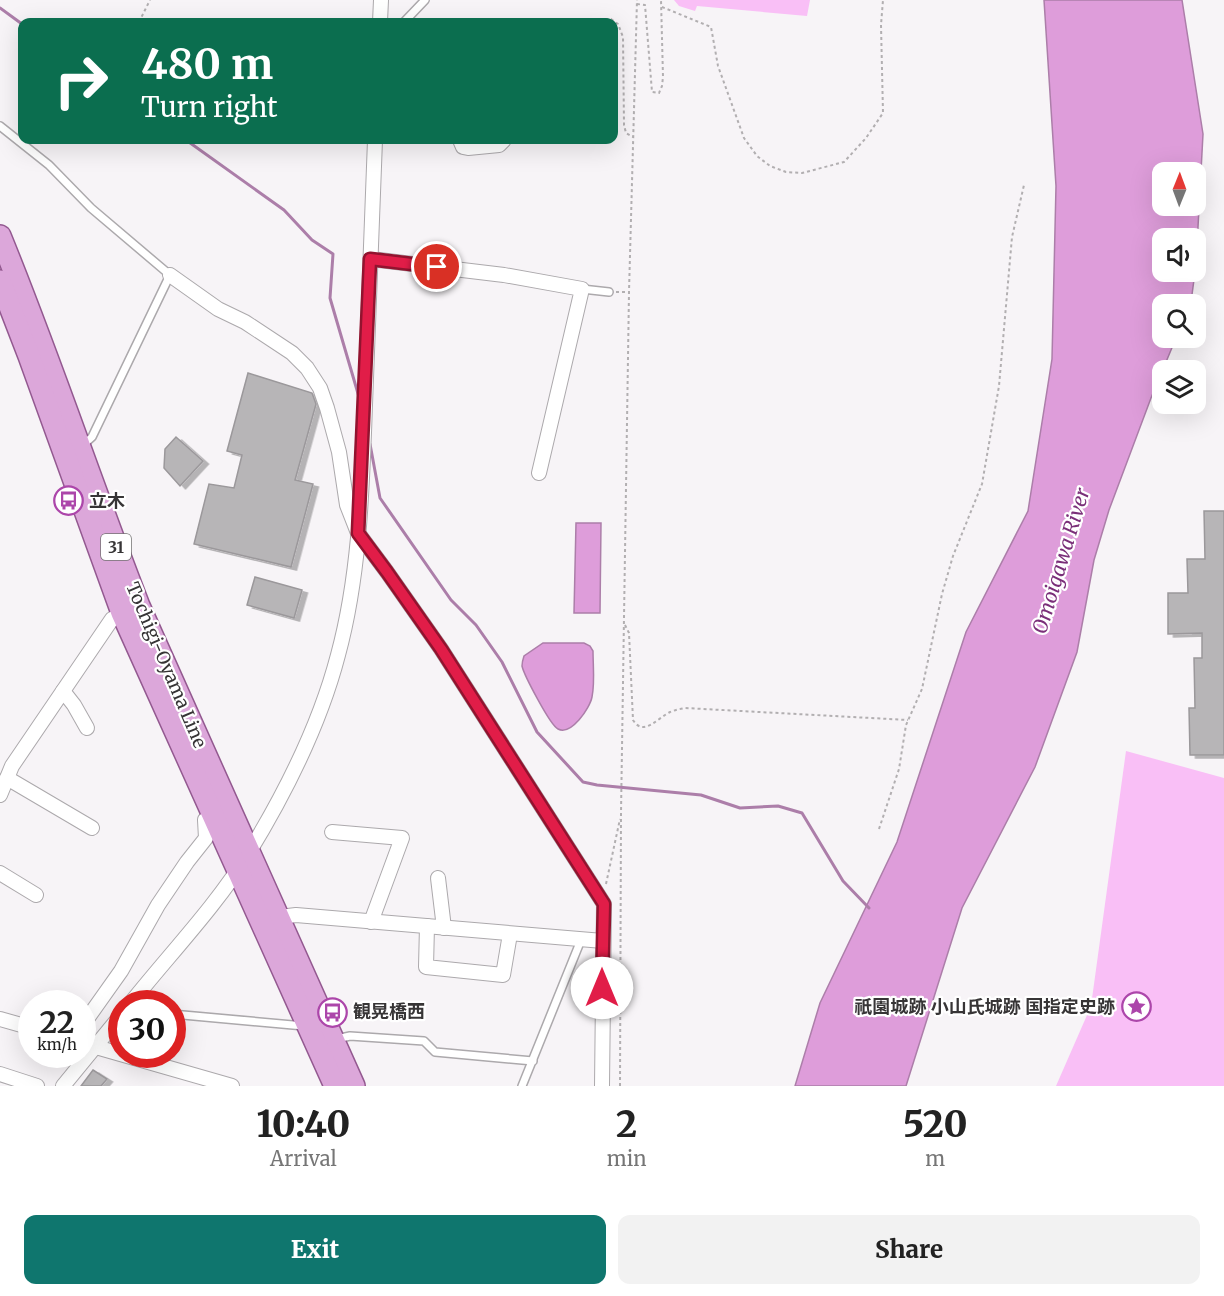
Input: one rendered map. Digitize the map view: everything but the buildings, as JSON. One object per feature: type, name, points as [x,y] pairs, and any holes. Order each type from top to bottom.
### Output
[{"type":"main road","name":"Tochigi-Oyama Line","points":[[0,236],[45,350],[73,451],[130,610],[213,816],[280,917],[354,1086]]},
{"type":"main road","name":"Tochigi-Oyama Line","points":[[0,281],[9,322],[73,451]]},
{"type":"main road","name":"Tochigi-Oyama Line","points":[[130,610],[244,861],[308,1027],[335,1086]]},
{"type":"street","points":[[380,18],[381,0]]},
{"type":"street","points":[[141,990],[244,861],[295,768],[315,724],[335,664],[350,595],[358,533],[375,144]]},
{"type":"street","points":[[462,144],[463,147],[468,148],[500,144]]},
{"type":"street","points":[[370,259],[504,275],[582,289],[539,473]]},
{"type":"street","points":[[170,275],[218,309],[245,322],[292,353],[307,368],[320,388],[327,408],[339,452],[347,505],[358,533],[441,649],[604,904],[602,1086]]},
{"type":"street","points":[[0,795],[12,766],[112,619],[130,610]]},
{"type":"street","points":[[63,691],[87,728]]},
{"type":"street","points":[[7,778],[92,828]]},
{"type":"street","points":[[96,1006],[121,971],[158,905],[206,838],[205,820],[213,816]]},
{"type":"street","points":[[332,832],[402,838],[371,922]]},
{"type":"street","points":[[0,873],[36,895]]},
{"type":"street","points":[[438,878],[444,928]]},
{"type":"street","points":[[280,917],[296,915],[603,941]]},
{"type":"street","points":[[427,926],[426,967],[503,975],[510,934]]},
{"type":"street","points":[[0,1018],[18,1024]]},
{"type":"street","points":[[96,1038],[108,1027]]},
{"type":"street","points":[[96,1047],[232,1086]]},
{"type":"street","points":[[63,1086],[74,1068]]},
{"type":"street","points":[[0,1074],[37,1086]]},
{"type":"lane","points":[[408,18],[425,0]]},
{"type":"lane","points":[[0,126],[18,140]]},
{"type":"lane","points":[[23,144],[50,165],[91,208],[170,275],[92,437],[73,451]]},
{"type":"lane","points":[[582,289],[609,292]]},
{"type":"lane","points":[[522,1086],[581,940]]},
{"type":"lane","points":[[186,1015],[308,1027]]},
{"type":"lane","points":[[333,1040],[350,1036],[424,1041],[435,1052],[533,1060]]},
{"type":"path","points":[[142,18],[150,0]]},
{"type":"path","points":[[620,1086],[621,813],[629,292],[637,2],[645,5],[652,92],[659,93],[663,77],[662,0]]},
{"type":"path","points":[[662,8],[711,27],[718,66],[744,138],[757,156],[770,166],[786,172],[801,173],[844,162],[866,138],[883,112],[881,25],[883,0]]},
{"type":"path","points":[[618,24],[623,37],[624,125],[626,133],[633,137]]},
{"type":"path","points":[[879,829],[899,769],[908,720],[922,689],[942,594],[953,556],[982,484],[999,386],[1012,237],[1024,185]]},
{"type":"path","points":[[609,292],[629,292]]},
{"type":"path","points":[[625,624],[629,633],[633,720],[636,726],[648,727],[672,711],[685,708],[908,720]]},
{"type":"path","points":[[604,904],[609,862],[621,813]]},
{"type":"shaded area","points":[[674,0],[810,0],[807,16],[697,6],[695,11],[679,6]]},
{"type":"shaded area","points":[[1126,751],[1224,778],[1224,1086],[1056,1086],[1091,1006]]},
{"type":"water","name":"Omoigawa River","points":[[1044,0],[1182,0],[1203,134],[1201,162],[1152,162],[1152,216],[1199,216],[1198,228],[1152,228],[1152,282],[1194,282],[1192,294],[1152,294],[1152,348],[1172,348],[1167,360],[1152,360],[1152,396],[1109,510],[1094,560],[1077,652],[1035,767],[962,908],[906,1086],[795,1086],[820,1003],[897,842],[966,632],[1028,511],[1052,359],[1056,186]]},
{"type":"water","points":[[576,523],[601,523],[600,613],[574,613]]},
{"type":"water","points":[[543,643],[584,643],[593,651],[592,697],[579,720],[563,730],[554,726],[549,719],[522,666],[524,656]]},
{"type":"waterway","points":[[0,8],[18,21]]},
{"type":"waterway","points":[[192,144],[284,210],[312,240],[333,254],[330,298],[359,397]]},
{"type":"waterway","points":[[370,444],[380,498],[451,600],[476,625],[502,662],[537,732],[583,782],[701,795],[740,808],[778,806],[802,813],[843,881],[869,908]]},
{"type":"place","name":"立木","points":[[68,501]]},
{"type":"place","name":"祇園城跡 小山氏城跡 国指定史跡","points":[[1136,1007]]},
{"type":"place","name":"観晃橋西","points":[[332,1012]]},
{"type":"route","points":[[437,267],[370,259],[363,460],[358,533],[441,649],[604,904],[602,988]]}]
